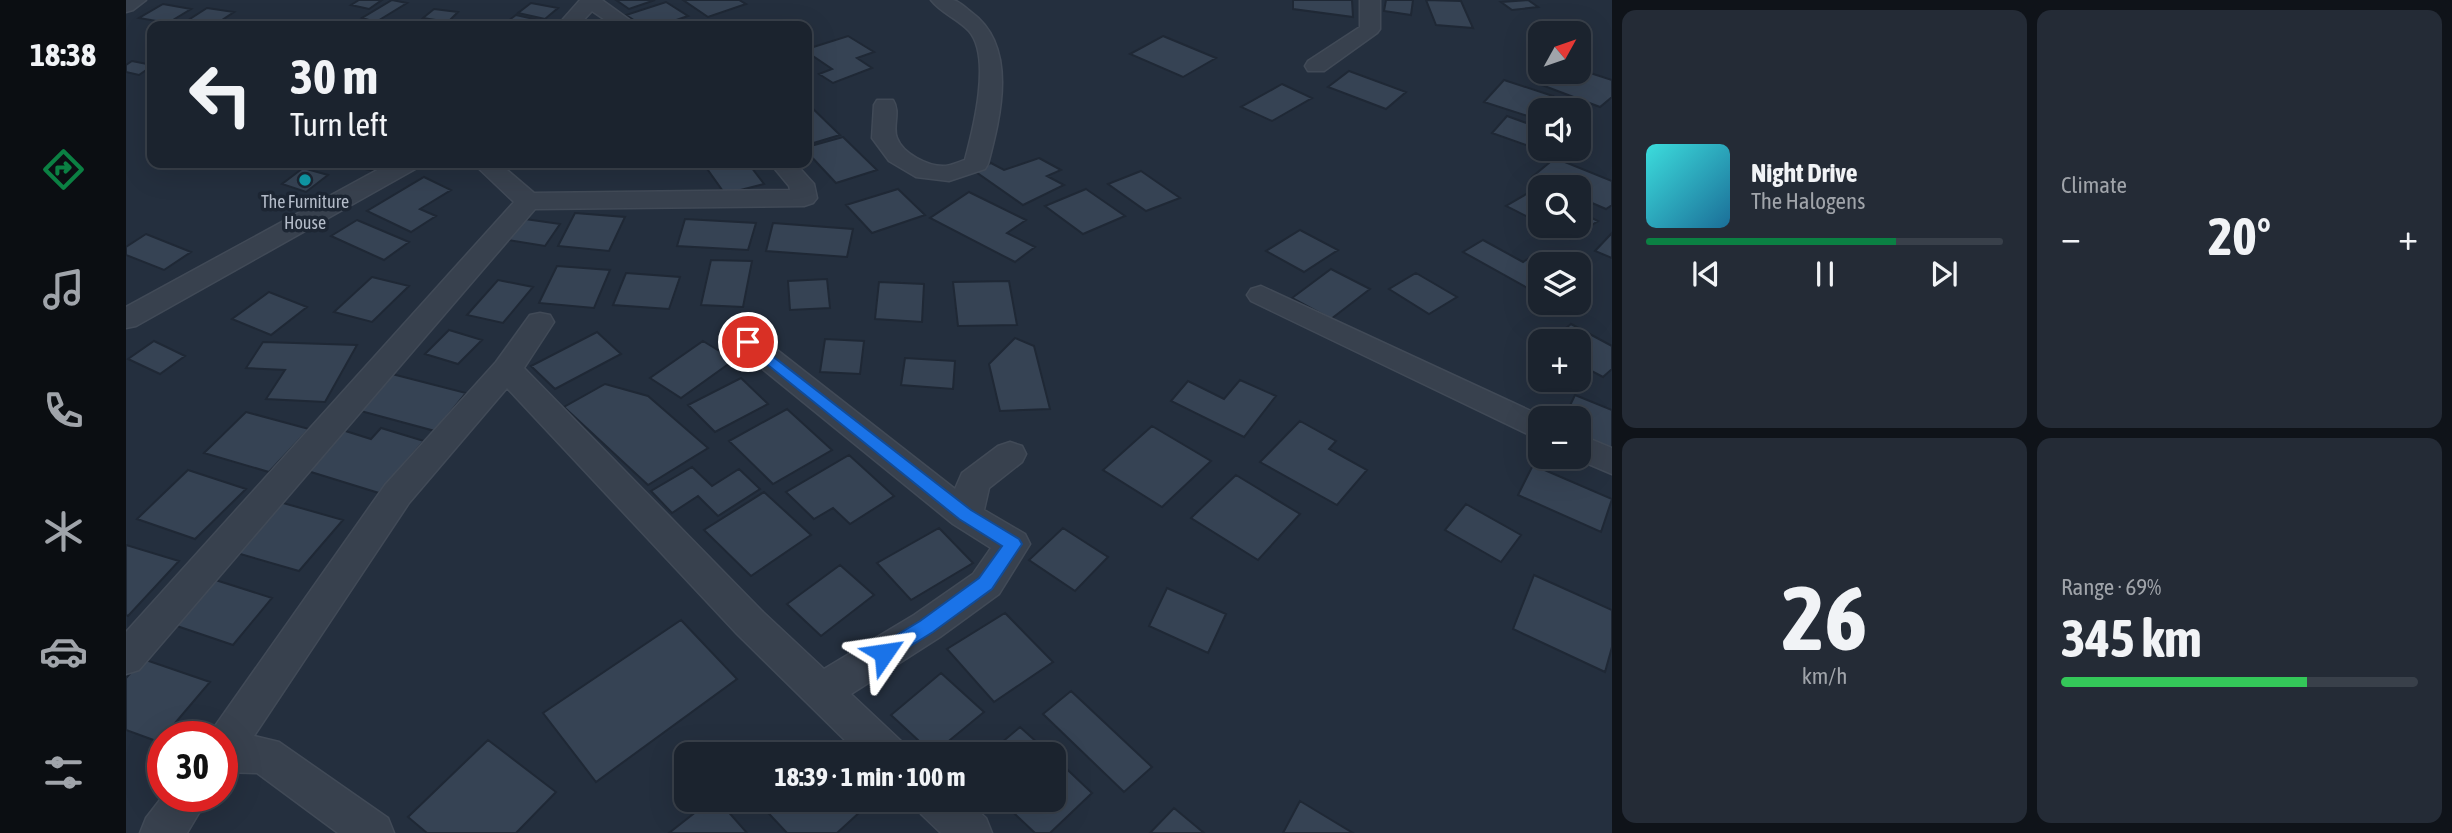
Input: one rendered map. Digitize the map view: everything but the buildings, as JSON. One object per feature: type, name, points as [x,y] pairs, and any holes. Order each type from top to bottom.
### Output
[{"type":"street","points":[[126,6],[136,0]]},
{"type":"street","points":[[885,105],[884,138],[898,156],[925,172],[948,174],[976,164],[985,130],[990,54],[980,31],[941,0]]},
{"type":"street","points":[[1316,66],[1370,29],[1370,0]]},
{"type":"street","points":[[572,21],[591,1],[621,21]]},
{"type":"street","points":[[126,319],[399,168]]},
{"type":"street","points":[[491,168],[528,201],[804,198],[801,184],[787,168]]},
{"type":"street","points":[[126,658],[528,201]]},
{"type":"street","points":[[1261,295],[1528,423]]},
{"type":"street","points":[[238,728],[397,494],[507,369],[540,322]]},
{"type":"street","points":[[748,342],[965,515],[1013,544],[986,584],[927,626],[820,692]]},
{"type":"street","points":[[507,369],[750,623],[874,742]]},
{"type":"street","points":[[1591,452],[1612,462]]},
{"type":"street","points":[[965,515],[974,482],[1010,454]]},
{"type":"street","points":[[238,752],[265,755],[373,833]]},
{"type":"street","points":[[161,833],[176,812]]},
{"type":"street","points":[[949,812],[971,833]]},
{"type":"place","name":"The Furniture House","points":[[305,180]]},
{"type":"route","points":[[748,342],[965,515],[1013,544],[986,584],[884,653]]}]
